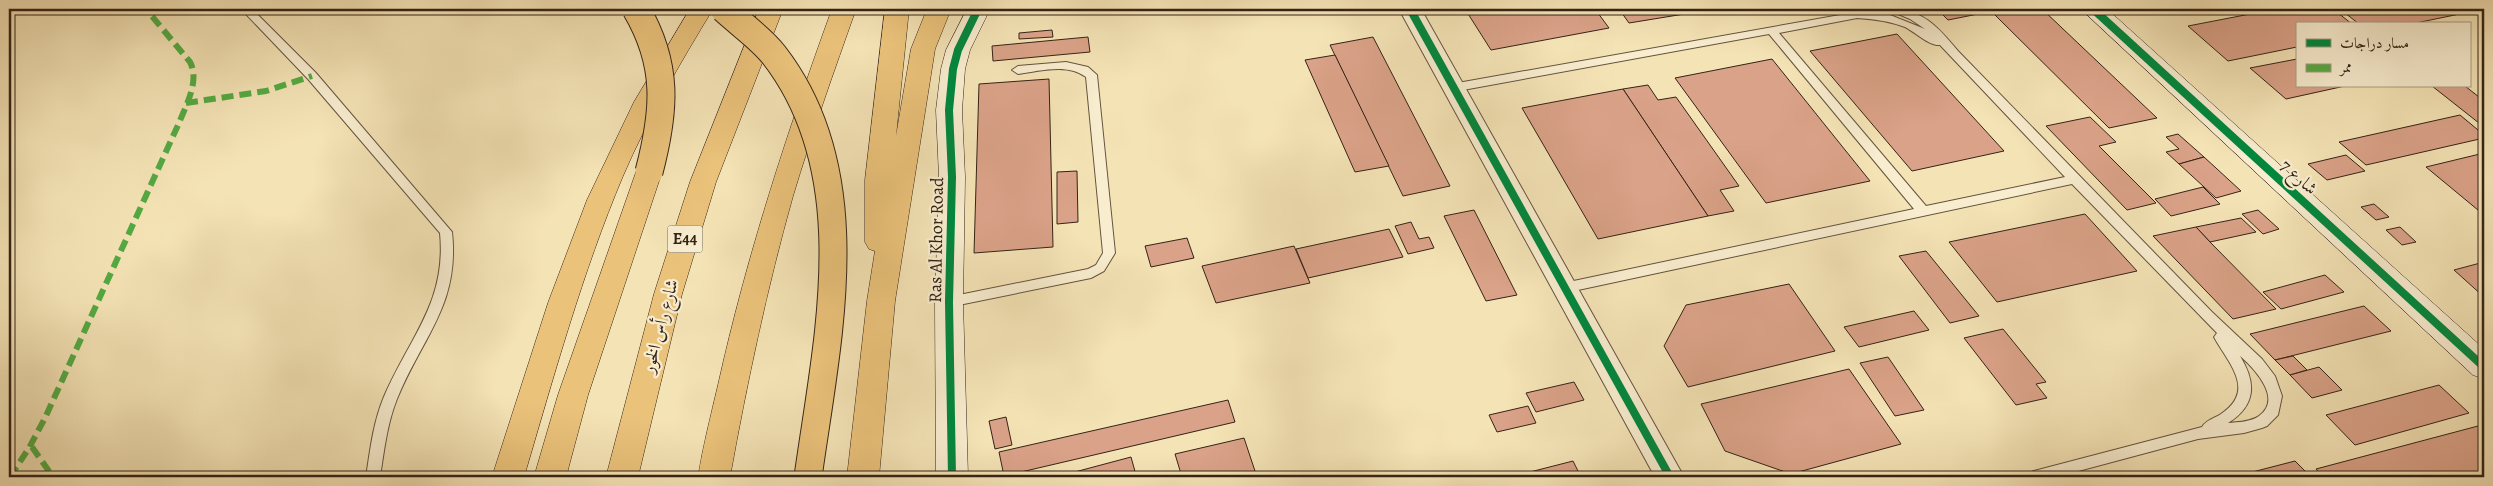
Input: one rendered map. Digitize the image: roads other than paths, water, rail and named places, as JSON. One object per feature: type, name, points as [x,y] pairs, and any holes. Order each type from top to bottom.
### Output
[{"type":"highway","points":[[550,477],[573,395],[648,172],[662,116],[663,94],[657,52],[650,34],[636,9]]},
{"type":"highway","points":[[508,477],[562,303],[600,198],[652,92],[701,9]]},
{"type":"highway","points":[[724,9],[762,40],[788,72],[809,108],[823,149],[830,188],[833,229],[833,274],[808,477]]},
{"type":"highway","name":"شارع رأس الخور","points":[[622,477],[668,294],[703,182],[771,9]]},
{"type":"highway","points":[[714,477],[734,380],[780,197],[804,119],[844,9]]},
{"type":"highway","points":[[880,301],[878,180],[897,9]]},
{"type":"highway","points":[[863,477],[880,301],[923,48],[939,9]]},
{"type":"street","name":"Ras Al Khor Road","points":[[952,477],[949,302],[952,177],[950,90],[958,50],[978,9]]},
{"type":"street","points":[[1410,9],[1452,88],[1670,477]]},
{"type":"street","name":"شارع 7","points":[[2093,9],[2482,361]]},
{"type":"lane","points":[[246,9],[312,76],[446,232],[448,242],[447,265],[439,302],[432,320],[390,399],[378,437],[373,477]]},
{"type":"lane","points":[[1834,18],[1863,9]]},
{"type":"lane","points":[[1895,9],[1911,13],[1928,23],[1954,54],[2074,179],[2207,316],[2257,363],[2270,380],[2275,396],[2273,411],[2262,422],[2244,427],[2198,433],[2034,477]]},
{"type":"lane","points":[[1452,88],[1857,15],[1890,18],[1922,30],[1954,54]]},
{"type":"lane","points":[[1771,30],[1923,211]]},
{"type":"lane","points":[[949,302],[1091,273],[1100,268],[1109,253],[1091,75],[1085,70],[1071,66],[1018,70]]},
{"type":"lane","points":[[1564,288],[2074,179]]},
{"type":"lane","points":[[2198,433],[2224,421],[2238,410],[2245,396],[2245,379],[2238,361],[2207,316]]}]
